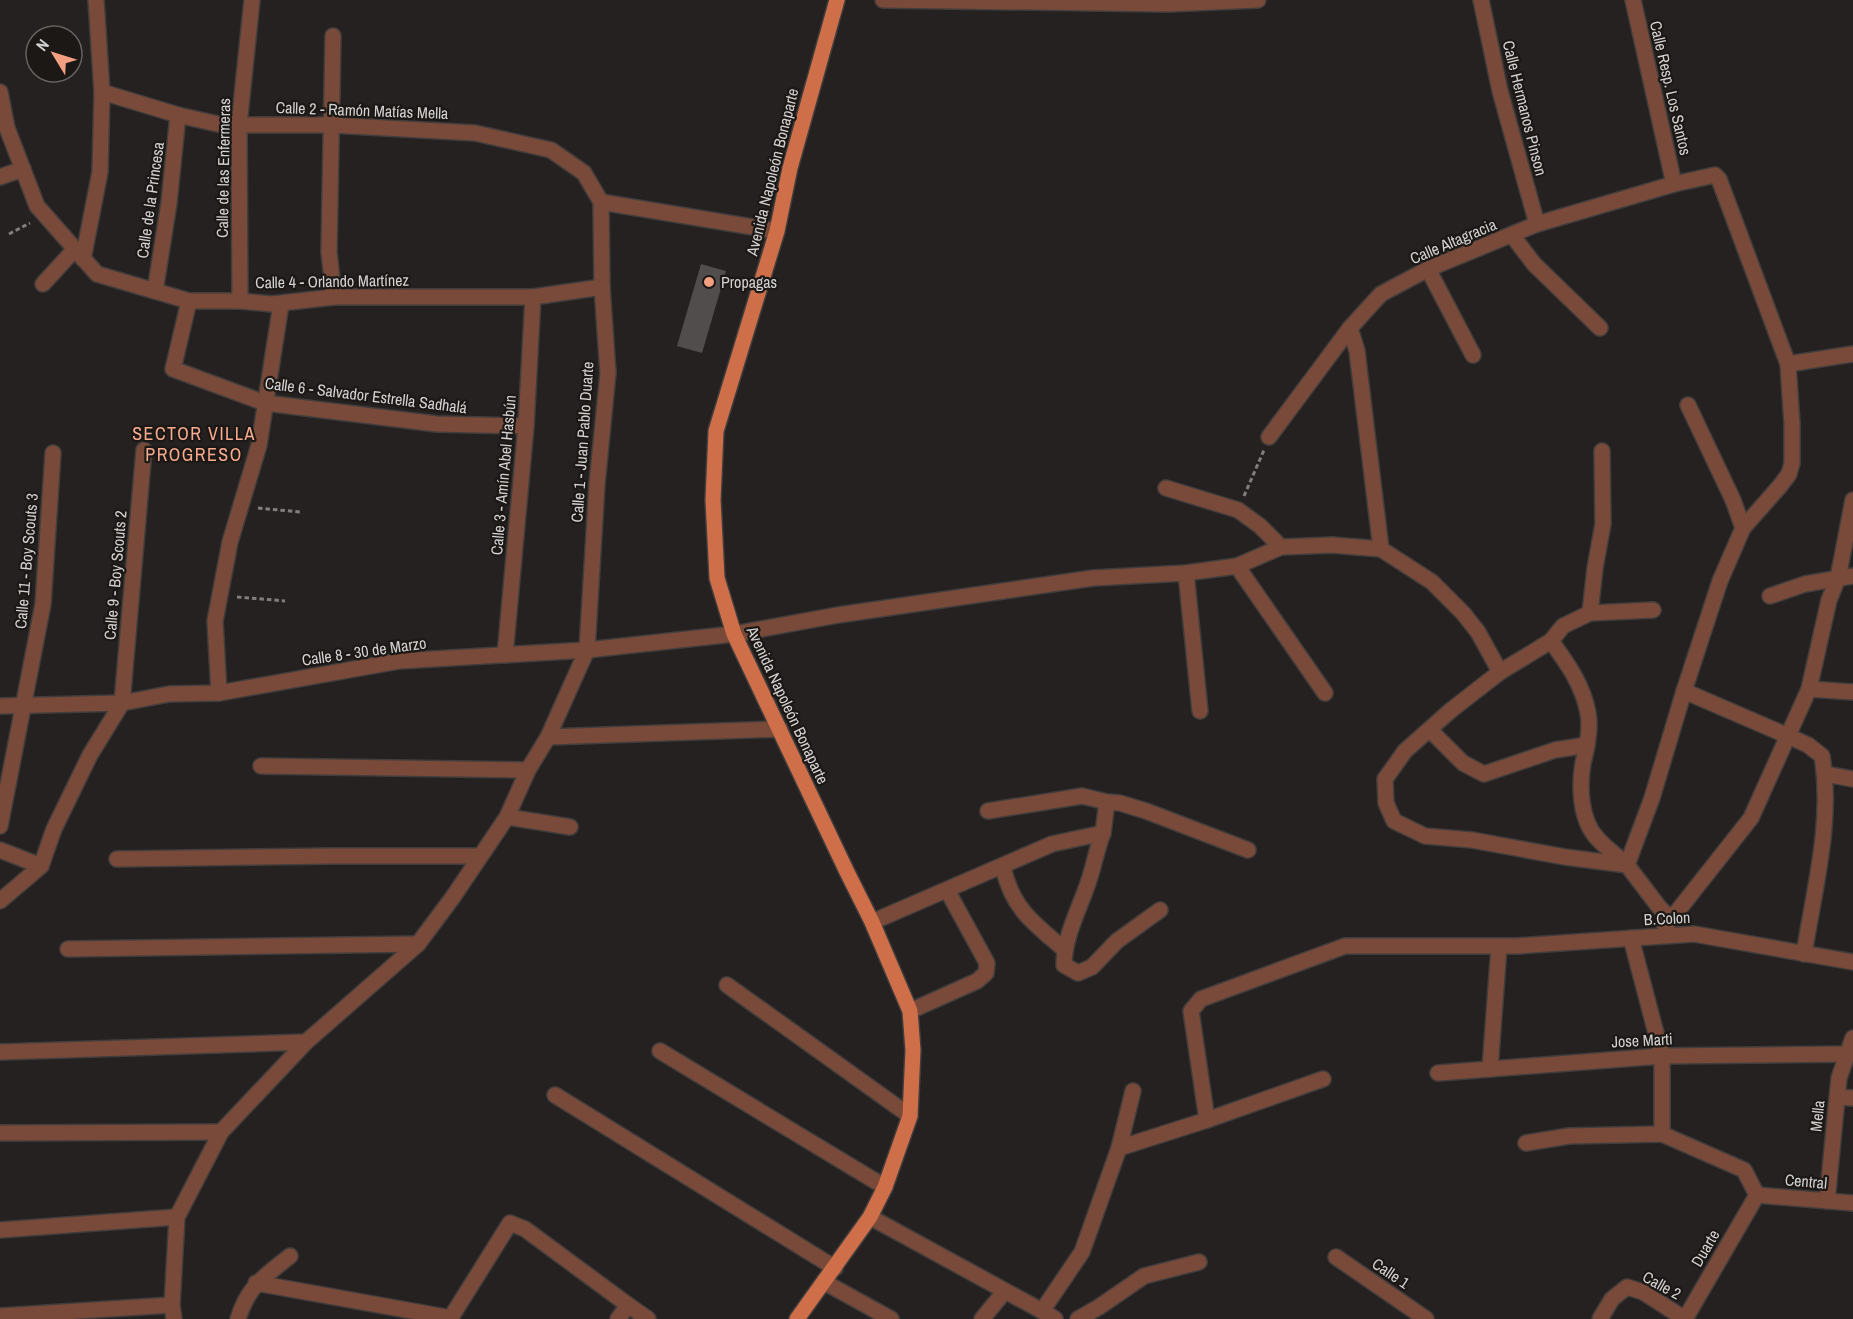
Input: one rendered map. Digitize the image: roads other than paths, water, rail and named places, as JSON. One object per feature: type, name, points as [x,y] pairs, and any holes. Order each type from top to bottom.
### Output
[{"type":"main road","name":"Avenida Napoleón Bonaparte","points":[[797,1319],[870,1216],[885,1187],[910,1116],[913,1050],[910,1011],[872,922],[734,634],[717,578],[713,500],[716,431],[777,231],[790,168],[837,0]]},
{"type":"street","points":[[43,284],[79,254],[100,172],[102,92],[96,0]]},
{"type":"street","name":"Calle de las Enfermeras","points":[[240,301],[239,125],[252,0]]},
{"type":"street","points":[[883,0],[1168,4],[1258,0]]},
{"type":"street","name":"Calle Hermanos Pinson","points":[[1481,0],[1500,91],[1537,224]]},
{"type":"street","name":"Calle Resp. Los Santos","points":[[1633,0],[1674,184]]},
{"type":"street","points":[[333,36],[328,252],[334,297]]},
{"type":"street","name":"Calle 4 - Orlando Martínez","points":[[0,92],[7,128],[37,206],[97,274],[189,301],[281,304],[334,297],[533,297],[602,287]]},
{"type":"street","name":"Calle 2 - Ramón Matías Mella","points":[[102,92],[178,115],[222,125],[332,125],[475,133],[551,150],[584,173],[600,201]]},
{"type":"street","name":"Calle de la Princesa","points":[[155,291],[169,203],[178,115]]},
{"type":"street","points":[[0,177],[23,169]]},
{"type":"street","name":"Calle Altagracia","points":[[1269,437],[1350,328],[1381,294],[1428,269],[1537,224],[1674,184],[1715,175],[1719,179],[1788,364]]},
{"type":"street","points":[[600,201],[777,231]]},
{"type":"street","name":"Calle 1 - Juan Pablo Duarte","points":[[587,650],[597,483],[608,373],[602,287],[600,201]]},
{"type":"street","points":[[1512,235],[1534,264],[1599,328]]},
{"type":"street","points":[[1428,269],[1473,355]]},
{"type":"street","name":"Calle 3 - Amín Abel Hasbún","points":[[505,655],[525,426],[533,297]]},
{"type":"street","name":"Calle 6 - Salvador Estrella Sadhalá","points":[[189,301],[173,369],[265,403],[437,424],[525,426]]},
{"type":"street","points":[[219,693],[215,621],[231,542],[259,445],[281,304]]},
{"type":"street","points":[[1350,328],[1357,351],[1381,549]]},
{"type":"street","points":[[1627,865],[1652,798],[1720,581],[1743,528],[1784,480],[1792,463],[1788,364],[1853,354]]},
{"type":"street","points":[[1688,405],[1728,490],[1743,528]]},
{"type":"street","name":"Calle 9 - Boy Scouts 2","points":[[122,703],[144,450]]},
{"type":"street","points":[[1590,613],[1603,524],[1602,451]]},
{"type":"street","name":"Calle 11 - Boy Scouts 3","points":[[0,826],[43,604],[53,453]]},
{"type":"street","points":[[1166,488],[1238,510],[1260,526],[1281,547],[1332,545],[1381,549],[1432,582],[1463,613],[1478,632],[1500,672]]},
{"type":"street","points":[[1658,936],[1751,818],[1809,689],[1829,600],[1846,577],[1853,500]]},
{"type":"street","name":"Calle 8 - 30 de Marzo","points":[[0,706],[122,703],[169,694],[219,693],[399,661],[587,650],[734,634],[838,615],[1093,578],[1186,573],[1237,566],[1281,547]]},
{"type":"street","points":[[1237,566],[1325,693]]},
{"type":"street","points":[[1186,573],[1200,711]]},
{"type":"street","points":[[1770,596],[1805,584],[1846,577]]},
{"type":"street","points":[[1627,865],[1564,857],[1472,840],[1425,836],[1394,821],[1386,803],[1385,779],[1405,751],[1500,672],[1551,641],[1563,626],[1590,613],[1653,610]]},
{"type":"street","points":[[1551,641],[1576,677],[1589,714],[1582,771],[1582,801],[1588,824],[1595,837],[1627,865],[1671,919]]},
{"type":"street","points":[[0,1317],[173,1312],[177,1217],[221,1132],[306,1042],[418,944],[507,817],[528,770],[548,737],[587,650]]},
{"type":"street","points":[[1809,689],[1853,692]]},
{"type":"street","points":[[1684,691],[1788,735],[1808,745],[1822,756],[1825,774],[1822,834],[1804,954]]},
{"type":"street","points":[[0,901],[41,866],[54,829],[85,766],[122,703]]},
{"type":"street","points":[[548,737],[780,729]]},
{"type":"street","points":[[1430,730],[1463,764],[1484,774],[1555,750],[1587,745]]},
{"type":"street","points":[[261,766],[528,770]]},
{"type":"street","points":[[1825,774],[1853,779]]},
{"type":"street","points":[[988,811],[1082,796],[1120,803],[1146,811],[1248,850]]},
{"type":"street","points":[[1107,802],[1103,833],[1064,949],[1064,965],[1078,974],[1092,967],[1117,941],[1160,910]]},
{"type":"street","points":[[507,817],[570,827]]},
{"type":"street","points":[[872,922],[1052,844],[1103,833]]},
{"type":"street","points":[[0,849],[41,866]]},
{"type":"street","points":[[117,859],[480,856]]},
{"type":"street","points":[[1003,867],[1007,887],[1028,920],[1064,949]]},
{"type":"street","points":[[910,1011],[977,981],[986,972],[987,963],[948,890]]},
{"type":"street","name":"B.Colon","points":[[1207,1120],[1191,1011],[1201,999],[1345,946],[1517,946],[1694,934],[1853,962]]},
{"type":"street","points":[[1630,938],[1662,1056],[1662,1134]]},
{"type":"street","points":[[68,949],[418,944]]},
{"type":"street","points":[[1490,1069],[1499,946]]},
{"type":"street","points":[[728,985],[910,1116]]},
{"type":"street","name":"Mella","points":[[1827,1201],[1845,1098],[1839,1078],[1853,1038]]},
{"type":"street","points":[[0,1052],[306,1042]]},
{"type":"street","points":[[660,1051],[885,1187]]},
{"type":"street","name":"Jose Marti","points":[[1438,1073],[1662,1056],[1848,1054]]},
{"type":"street","points":[[1119,1148],[1207,1120],[1323,1078]]},
{"type":"street","points":[[870,1216],[1048,1315],[1082,1252],[1119,1148],[1132,1091]]},
{"type":"street","points":[[555,1095],[835,1268]]},
{"type":"street","points":[[0,1133],[221,1132]]},
{"type":"street","points":[[1526,1143],[1569,1136],[1662,1134],[1744,1170],[1757,1195]]},
{"type":"street","name":"Central","points":[[1757,1195],[1853,1203]]},
{"type":"street","name":"Duarte","points":[[1685,1319],[1757,1195]]},
{"type":"street","points":[[0,1230],[177,1217]]},
{"type":"street","points":[[256,1283],[450,1318],[510,1223],[525,1229],[648,1319]]},
{"type":"street","points":[[238,1319],[242,1304],[256,1283],[290,1256]]},
{"type":"street","name":"Calle 1","points":[[1336,1257],[1426,1319]]},
{"type":"street","points":[[1078,1319],[1144,1276],[1199,1262]]},
{"type":"street","points":[[825,1281],[891,1319]]},
{"type":"street","name":"Calle 2","points":[[1600,1319],[1612,1299],[1627,1287],[1643,1292],[1685,1319]]},
{"type":"street","points":[[982,1319],[1005,1291]]},
{"type":"street","points":[[618,1319],[628,1305]]},
{"type":"place","name":"Propagas","points":[[709,282]]},
{"type":"district","name":"SECTOR VILLA PROGRESO","points":[[194,443]]}]
